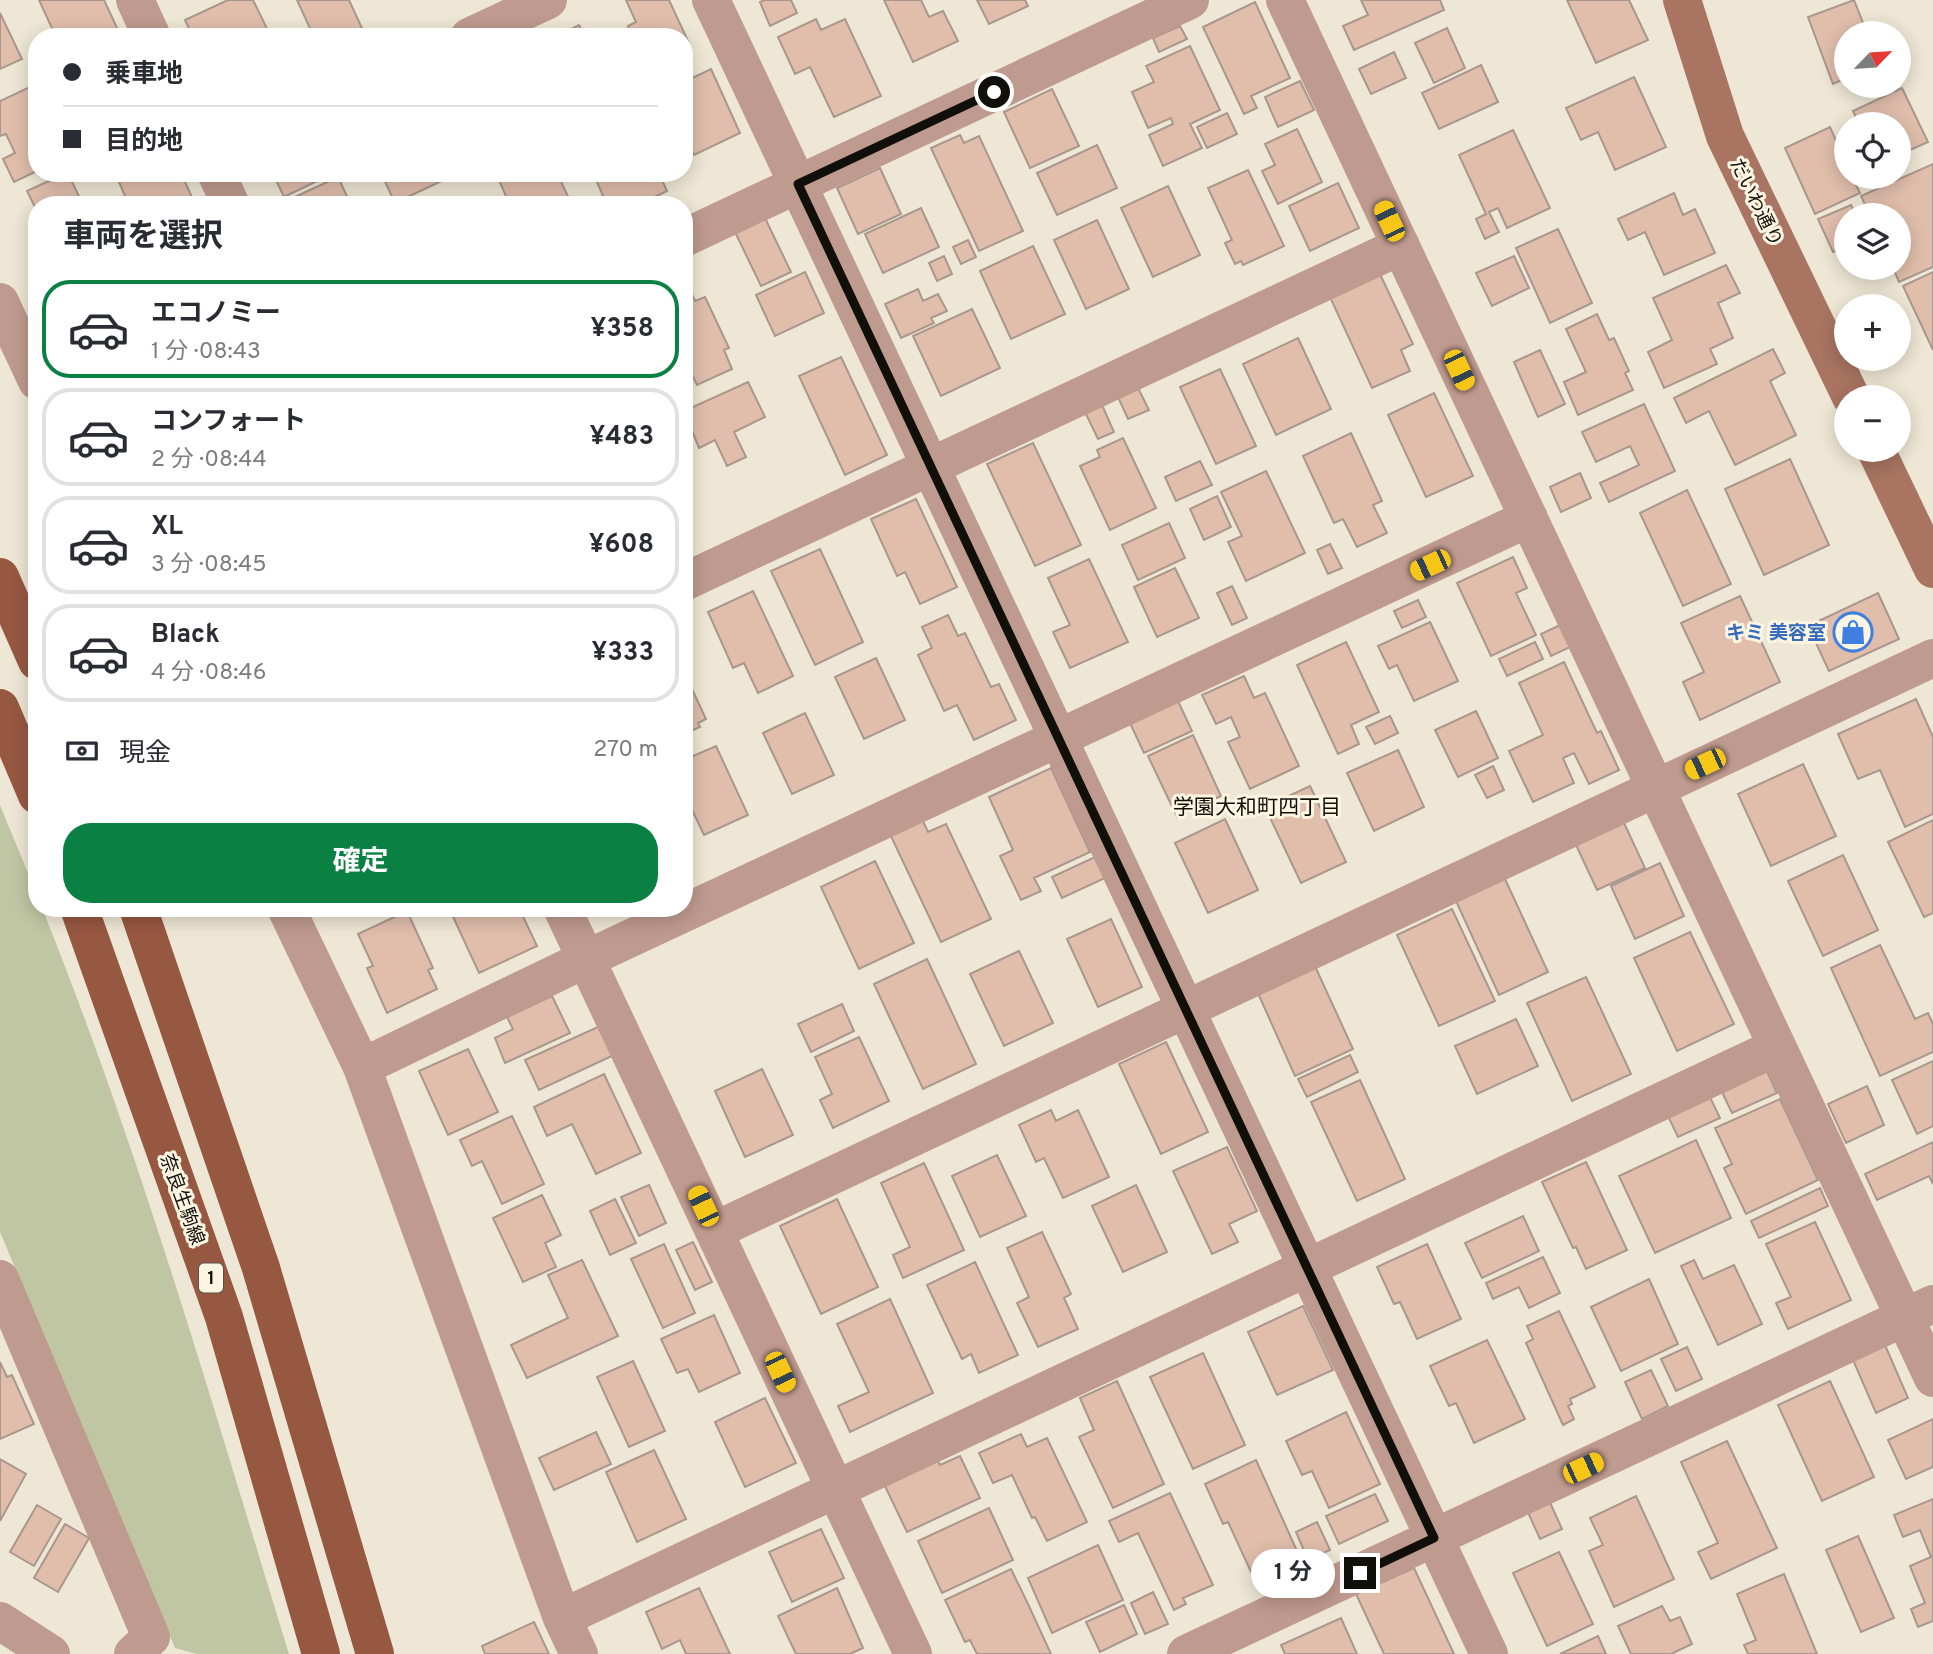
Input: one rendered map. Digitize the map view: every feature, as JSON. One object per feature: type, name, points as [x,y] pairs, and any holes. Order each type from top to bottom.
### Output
[{"type":"main road","points":[[0,577],[28,641]]},
{"type":"main road","points":[[0,708],[28,774]]},
{"type":"main road","name":"奈良生駒線","points":[[82,917],[224,1317],[321,1654]]},
{"type":"main road","points":[[141,917],[261,1268],[375,1654]]},
{"type":"street","points":[[135,0],[148,28]]},
{"type":"street","points":[[488,28],[548,0]]},
{"type":"street","points":[[711,0],[1489,1654]]},
{"type":"street","points":[[693,234],[1189,0]]},
{"type":"street","points":[[1285,0],[1777,1047],[1919,1311],[1933,1378]]},
{"type":"street","name":"だいわ通り","points":[[1682,0],[1725,136],[1845,385]]},
{"type":"street","points":[[693,578],[1401,246]]},
{"type":"street","points":[[0,302],[28,362]]},
{"type":"street","points":[[1882,462],[1933,569]]},
{"type":"street","points":[[693,909],[1529,519]]},
{"type":"street","points":[[714,1231],[1933,658]]},
{"type":"street","points":[[290,917],[362,1067],[562,1618],[579,1654]]},
{"type":"street","points":[[566,917],[914,1654]]},
{"type":"street","points":[[362,1067],[676,917]]},
{"type":"street","points":[[562,1618],[1777,1047]]},
{"type":"street","points":[[0,1279],[151,1637],[133,1654]]},
{"type":"street","points":[[1186,1654],[1919,1311]]},
{"type":"street","points":[[0,1621],[51,1654]]},
{"type":"green space","points":[[0,805],[28,873],[28,917],[46,917],[78,1000],[143,1185],[289,1654],[197,1654],[175,1648],[0,1232]]},
{"type":"building","points":[[39,0],[104,0],[117,28],[52,28]]},
{"type":"building","points":[[228,0],[253,0],[267,28],[189,28],[185,20]]},
{"type":"building","points":[[297,0],[349,0],[362,28],[310,28]]},
{"type":"building","points":[[626,0],[669,0],[682,28],[629,28],[628,26],[636,22]]},
{"type":"building","points":[[791,0],[797,13],[770,26],[760,2]]},
{"type":"building","points":[[884,0],[921,0],[929,17],[943,11],[958,41],[913,62]]},
{"type":"building","points":[[977,0],[1025,0],[1028,6],[989,24]]},
{"type":"building","points":[[1361,0],[1440,0],[1444,10],[1354,50],[1343,26],[1368,15]]},
{"type":"building","points":[[1567,0],[1629,0],[1648,40],[1596,63]]},
{"type":"building","points":[[1854,0],[1862,21],[1834,21],[1833,84],[1808,17]]},
{"type":"building","points":[[1255,2],[1290,78],[1251,96],[1257,108],[1244,114],[1203,27]]},
{"type":"building","points":[[0,13],[22,59],[0,69]]},
{"type":"building","points":[[816,19],[821,30],[845,19],[881,96],[834,117],[810,67],[795,74],[778,37]]},
{"type":"building","points":[[1180,26],[1187,39],[1159,52],[1153,38]]},
{"type":"building","points":[[1447,28],[1465,68],[1434,83],[1415,43]]},
{"type":"building","points":[[1190,46],[1220,110],[1190,124],[1202,148],[1163,166],[1149,135],[1173,124],[1171,118],[1148,128],[1132,92],[1154,82],[1146,66]]},
{"type":"building","points":[[1394,52],[1406,78],[1371,94],[1359,69]]},
{"type":"building","points":[[1481,65],[1498,102],[1439,129],[1422,93]]},
{"type":"building","points":[[711,69],[740,133],[694,155],[693,153],[693,78]]},
{"type":"building","points":[[1634,77],[1666,147],[1615,170],[1598,132],[1581,140],[1566,108]]},
{"type":"building","points":[[1300,81],[1314,110],[1278,127],[1265,97]]},
{"type":"building","points":[[28,88],[28,175],[14,182],[3,159],[15,153],[6,134],[0,136],[0,101]]},
{"type":"building","points":[[1052,89],[1079,146],[1030,168],[1004,112]]},
{"type":"building","points":[[1881,98],[1907,98],[1928,142],[1911,150],[1911,112],[1853,111]]},
{"type":"building","points":[[1227,113],[1237,134],[1207,148],[1197,127]]},
{"type":"building","points":[[1830,127],[1834,136],[1834,189],[1858,189],[1860,193],[1815,214],[1785,148]]},
{"type":"building","points":[[1297,129],[1322,182],[1278,204],[1262,171],[1275,165],[1265,144]]},
{"type":"building","points":[[1513,130],[1550,208],[1507,228],[1498,208],[1489,212],[1499,232],[1485,239],[1476,219],[1486,214],[1459,155]]},
{"type":"building","points":[[960,135],[964,143],[979,136],[1023,231],[979,251],[931,148]]},
{"type":"building","points":[[1097,145],[1117,188],[1057,215],[1037,173]]},
{"type":"building","points":[[1933,164],[1933,267],[1911,277],[1911,203],[1864,203],[1861,196],[1877,189],[1911,189],[1911,174]]},
{"type":"building","points":[[880,168],[901,214],[858,234],[837,188]]},
{"type":"building","points":[[1248,170],[1284,246],[1243,265],[1241,261],[1235,264],[1225,243],[1232,240],[1208,188]]},
{"type":"building","points":[[46,182],[72,182],[79,196],[30,196],[27,191]]},
{"type":"building","points":[[119,182],[185,182],[191,196],[125,196]]},
{"type":"building","points":[[277,182],[315,182],[286,196],[284,196]]},
{"type":"building","points":[[327,182],[340,182],[347,196],[297,196]]},
{"type":"building","points":[[385,182],[440,182],[410,196],[392,196]]},
{"type":"building","points":[[500,182],[561,182],[568,196],[506,196]]},
{"type":"building","points":[[597,182],[663,182],[667,191],[657,196],[603,196]]},
{"type":"building","points":[[1338,183],[1359,228],[1310,251],[1289,206]]},
{"type":"building","points":[[1168,186],[1200,255],[1153,277],[1121,208]]},
{"type":"building","points":[[1674,193],[1683,215],[1695,209],[1715,253],[1664,275],[1645,232],[1628,240],[1618,219]]},
{"type":"building","points":[[921,208],[939,247],[883,273],[865,234]]},
{"type":"building","points":[[1834,212],[1834,252],[1833,252],[1818,219]]},
{"type":"building","points":[[765,218],[791,272],[761,286],[735,232]]},
{"type":"building","points":[[1097,220],[1129,289],[1086,309],[1054,240]]},
{"type":"building","points":[[1558,229],[1592,303],[1550,323],[1516,248]]},
{"type":"building","points":[[968,240],[976,257],[961,264],[953,247]]},
{"type":"building","points":[[1033,246],[1065,314],[1011,339],[980,271]]},
{"type":"building","points":[[944,256],[952,274],[937,281],[929,263]]},
{"type":"building","points":[[1514,256],[1529,288],[1492,306],[1476,273]]},
{"type":"building","points":[[1726,265],[1740,293],[1718,303],[1733,338],[1710,349],[1717,364],[1664,388],[1648,352],[1672,340],[1653,298]]},
{"type":"building","points":[[805,272],[824,313],[775,336],[756,295]]},
{"type":"building","points":[[1933,272],[1933,350],[1911,303],[1911,294],[1907,294],[1903,286]]},
{"type":"building","points":[[1380,274],[1413,344],[1401,350],[1410,371],[1372,388],[1330,297]]},
{"type":"building","points":[[918,289],[923,301],[938,294],[947,311],[931,318],[934,323],[901,338],[885,304]]},
{"type":"building","points":[[693,297],[695,301],[705,297],[729,348],[724,350],[732,369],[697,385],[693,377]]},
{"type":"building","points":[[972,309],[1000,368],[941,396],[913,336]]},
{"type":"building","points":[[1597,314],[1609,340],[1614,338],[1629,371],[1625,373],[1633,390],[1578,415],[1564,382],[1586,372],[1566,329]]},
{"type":"building","points":[[1298,338],[1331,409],[1276,435],[1243,364]]},
{"type":"building","points":[[1773,349],[1785,373],[1770,381],[1796,435],[1735,465],[1709,411],[1686,423],[1674,398]]},
{"type":"building","points":[[1540,350],[1565,404],[1538,417],[1514,362]]},
{"type":"building","points":[[841,357],[887,455],[845,475],[799,376]]},
{"type":"building","points":[[1220,369],[1256,446],[1216,464],[1180,387]]},
{"type":"building","points":[[748,382],[765,417],[734,432],[746,457],[727,466],[715,440],[699,448],[693,433],[693,407]]},
{"type":"building","points":[[1138,388],[1149,410],[1128,419],[1118,397]]},
{"type":"building","points":[[1434,393],[1473,476],[1426,497],[1388,415]]},
{"type":"building","points":[[1644,404],[1675,471],[1609,502],[1600,483],[1639,465],[1630,446],[1596,462],[1582,432]]},
{"type":"building","points":[[1102,405],[1114,432],[1098,439],[1085,412]]},
{"type":"building","points":[[1351,433],[1382,501],[1373,505],[1387,533],[1357,547],[1343,519],[1334,523],[1303,456]]},
{"type":"building","points":[[1123,438],[1156,508],[1110,530],[1080,466],[1100,457],[1097,450]]},
{"type":"building","points":[[1033,443],[1081,545],[1035,566],[987,464]]},
{"type":"building","points":[[1790,459],[1829,545],[1764,575],[1725,489]]},
{"type":"building","points":[[1200,461],[1212,485],[1176,501],[1165,477]]},
{"type":"building","points":[[1266,471],[1305,553],[1246,581],[1228,542],[1242,536],[1221,492]]},
{"type":"building","points":[[1580,473],[1591,498],[1561,512],[1550,487]]},
{"type":"building","points":[[1687,490],[1731,584],[1683,606],[1640,513]]},
{"type":"building","points":[[1217,496],[1231,527],[1204,540],[1190,509]]},
{"type":"building","points":[[916,499],[957,587],[920,604],[905,572],[897,576],[871,519]]},
{"type":"building","points":[[1169,523],[1185,558],[1138,580],[1122,545]]},
{"type":"building","points":[[1330,544],[1342,568],[1328,574],[1317,550]]},
{"type":"building","points":[[820,549],[863,642],[815,665],[771,571]]},
{"type":"building","points":[[1513,557],[1527,588],[1516,593],[1536,635],[1491,656],[1457,583]]},
{"type":"building","points":[[1089,559],[1128,642],[1070,668],[1053,632],[1070,625],[1048,578]]},
{"type":"building","points":[[1175,568],[1199,618],[1157,637],[1134,587]]},
{"type":"building","points":[[1232,586],[1247,618],[1232,625],[1217,593]]},
{"type":"building","points":[[753,591],[793,676],[758,693],[744,663],[733,668],[708,612]]},
{"type":"building","name":"キミ 美容室","points":[[1878,593],[1899,639],[1829,671],[1808,626]]},
{"type":"building","points":[[1740,596],[1780,682],[1700,720],[1683,682],[1704,672],[1681,623]]},
{"type":"building","points":[[1418,600],[1426,617],[1402,628],[1394,611]]},
{"type":"building","points":[[948,615],[958,636],[965,633],[991,687],[999,684],[1016,720],[974,740],[957,705],[944,711],[918,655],[932,648],[922,627]]},
{"type":"building","points":[[1430,622],[1458,681],[1414,701],[1397,665],[1389,669],[1378,646]]},
{"type":"building","points":[[1560,625],[1570,647],[1551,656],[1541,634]]},
{"type":"building","points":[[1346,642],[1379,712],[1351,725],[1359,744],[1338,754],[1297,665]]},
{"type":"building","points":[[1535,642],[1543,659],[1507,676],[1499,659]]},
{"type":"building","points":[[876,658],[905,720],[864,739],[835,677]]},
{"type":"building","points":[[1564,662],[1597,733],[1601,731],[1619,770],[1589,784],[1574,753],[1563,758],[1574,783],[1533,802],[1509,751],[1543,735],[1519,683]]},
{"type":"building","points":[[1244,676],[1254,698],[1265,693],[1299,766],[1250,789],[1228,742],[1240,737],[1231,717],[1216,724],[1202,695]]},
{"type":"building","points":[[693,691],[706,719],[698,723],[700,727],[693,730]]},
{"type":"building","points":[[1177,699],[1192,731],[1144,753],[1129,721]]},
{"type":"building","points":[[1916,699],[1933,737],[1933,814],[1905,827],[1880,770],[1858,779],[1838,734]]},
{"type":"building","points":[[1476,711],[1498,758],[1458,777],[1435,730]]},
{"type":"building","points":[[805,713],[834,775],[792,794],[763,733]]},
{"type":"building","points":[[1390,716],[1398,733],[1375,744],[1366,727]]},
{"type":"building","points":[[1193,735],[1221,796],[1177,817],[1148,756]]},
{"type":"building","points":[[716,746],[748,815],[704,835],[693,812],[693,756]]},
{"type":"building","points":[[1398,750],[1424,807],[1374,831],[1347,773]]},
{"type":"building","points":[[1803,764],[1836,836],[1771,866],[1738,794]]},
{"type":"building","points":[[1493,766],[1504,790],[1487,798],[1475,775]]},
{"type":"building","points":[[1051,768],[1090,852],[1034,878],[1041,891],[1021,900],[1000,856],[1013,850],[989,797]]},
{"type":"building","points":[[1310,786],[1346,862],[1301,883],[1265,807]]},
{"type":"building","points":[[921,817],[928,832],[946,824],[991,919],[941,942],[889,832]]},
{"type":"building","points":[[1225,819],[1258,890],[1208,913],[1175,843]]},
{"type":"building","points":[[1933,820],[1933,913],[1924,917],[1888,842]]},
{"type":"building","points":[[1624,823],[1645,868],[1597,890],[1576,845]]},
{"type":"building","points":[[1843,855],[1878,930],[1823,956],[1788,881]]},
{"type":"building","points":[[1095,857],[1105,878],[1062,898],[1052,877]]},
{"type":"building","points":[[875,861],[914,943],[859,969],[821,887]]},
{"type":"building","points":[[1660,863],[1684,916],[1635,939],[1611,886]]},
{"type":"building","points":[[1505,879],[1548,972],[1499,995],[1456,901]]},
{"type":"building","points":[[1452,909],[1495,1001],[1439,1026],[1397,935]]},
{"type":"building","points":[[394,917],[410,917],[433,968],[428,970],[437,989],[387,1013],[367,968],[373,966],[358,934]]},
{"type":"building","points":[[453,917],[523,917],[537,946],[479,973]]},
{"type":"building","points":[[1111,919],[1142,987],[1098,1007],[1067,939]]},
{"type":"building","points":[[1690,932],[1734,1024],[1677,1051],[1634,958]]},
{"type":"building","points":[[1880,945],[1915,1019],[1928,1013],[1933,1024],[1933,1052],[1880,1076],[1831,968]]},
{"type":"building","points":[[1019,951],[1053,1023],[1004,1046],[970,974]]},
{"type":"building","points":[[927,959],[976,1064],[923,1089],[874,984]]},
{"type":"building","points":[[1314,964],[1353,1049],[1295,1076],[1257,991]]},
{"type":"building","points":[[1586,977],[1631,1074],[1572,1101],[1527,1003]]},
{"type":"building","points":[[552,996],[570,1033],[505,1063],[495,1038],[513,1029],[507,1017]]},
{"type":"building","points":[[842,1004],[854,1031],[811,1052],[798,1024]]},
{"type":"building","points":[[1516,1019],[1538,1066],[1477,1094],[1455,1046]]},
{"type":"building","points":[[600,1026],[614,1055],[539,1090],[525,1060]]},
{"type":"building","points":[[859,1037],[889,1101],[833,1128],[820,1100],[832,1094],[815,1057]]},
{"type":"building","points":[[1166,1042],[1208,1132],[1161,1154],[1119,1064]]},
{"type":"building","points":[[468,1049],[498,1112],[448,1135],[419,1071]]},
{"type":"building","points":[[1350,1055],[1358,1072],[1307,1097],[1298,1079]]},
{"type":"building","points":[[1933,1061],[1933,1126],[1917,1134],[1892,1080]]},
{"type":"building","points":[[1765,1067],[1777,1093],[1732,1113],[1720,1088]]},
{"type":"building","points":[[762,1069],[793,1135],[745,1157],[715,1091]]},
{"type":"building","points":[[604,1074],[641,1153],[596,1174],[572,1124],[547,1136],[534,1107]]},
{"type":"building","points":[[1360,1080],[1405,1179],[1357,1201],[1311,1102]]},
{"type":"building","points":[[1867,1086],[1884,1125],[1846,1143],[1828,1104]]},
{"type":"building","points":[[1708,1093],[1720,1118],[1678,1137],[1666,1112]]},
{"type":"building","points":[[1780,1099],[1818,1180],[1746,1214],[1724,1168],[1732,1164],[1715,1128]]},
{"type":"building","points":[[1051,1110],[1056,1121],[1078,1110],[1109,1177],[1063,1198],[1044,1158],[1036,1162],[1019,1125]]},
{"type":"building","points":[[512,1116],[544,1184],[502,1204],[482,1161],[472,1166],[460,1140]]},
{"type":"building","points":[[1696,1140],[1731,1218],[1655,1253],[1619,1176]]},
{"type":"building","points":[[1933,1142],[1933,1184],[1929,1176],[1877,1200],[1865,1174]]},
{"type":"building","points":[[1227,1147],[1257,1211],[1229,1224],[1238,1242],[1212,1254],[1173,1171]]},
{"type":"building","points":[[997,1155],[1026,1216],[980,1237],[952,1176]]},
{"type":"building","points":[[1586,1162],[1627,1250],[1586,1269],[1576,1247],[1573,1248],[1542,1182]]},
{"type":"building","points":[[924,1163],[964,1250],[903,1278],[893,1255],[910,1247],[881,1183]]},
{"type":"building","points":[[649,1185],[666,1223],[639,1236],[621,1197]]},
{"type":"building","points":[[1136,1185],[1167,1252],[1123,1272],[1092,1206]]},
{"type":"building","points":[[1820,1188],[1828,1206],[1759,1238],[1751,1221]]},
{"type":"building","points":[[542,1195],[561,1235],[545,1243],[556,1267],[523,1282],[493,1218]]},
{"type":"building","points":[[615,1199],[636,1243],[610,1255],[590,1211]]},
{"type":"building","points":[[837,1199],[878,1287],[821,1314],[780,1226]]},
{"type":"building","points":[[1523,1216],[1539,1251],[1482,1278],[1465,1243]]},
{"type":"building","points":[[1815,1222],[1851,1300],[1788,1329],[1776,1303],[1791,1297],[1766,1244]]},
{"type":"building","points":[[1042,1232],[1071,1294],[1064,1298],[1078,1329],[1038,1347],[1017,1303],[1029,1297],[1007,1248]]},
{"type":"building","points":[[693,1242],[712,1282],[695,1290],[676,1250]]},
{"type":"building","points":[[664,1244],[695,1313],[663,1328],[631,1259]]},
{"type":"building","points":[[1427,1244],[1461,1319],[1417,1339],[1400,1302],[1394,1304],[1377,1267]]},
{"type":"building","points":[[1543,1257],[1560,1293],[1529,1308],[1519,1287],[1493,1299],[1486,1283]]},
{"type":"building","points":[[582,1260],[618,1336],[527,1378],[511,1345],[568,1318],[548,1275]]},
{"type":"building","points":[[1694,1260],[1703,1279],[1734,1265],[1762,1324],[1718,1345],[1681,1266]]},
{"type":"building","points":[[975,1262],[1018,1355],[979,1373],[971,1354],[962,1359],[927,1285]]},
{"type":"building","points":[[1649,1279],[1678,1344],[1621,1371],[1591,1307]]},
{"type":"building","points":[[890,1299],[933,1393],[850,1432],[838,1406],[869,1392],[837,1324]]},
{"type":"building","points":[[1303,1306],[1333,1370],[1277,1395],[1248,1332]]},
{"type":"building","points":[[1559,1311],[1595,1387],[1570,1399],[1572,1404],[1568,1406],[1574,1419],[1563,1425],[1526,1343],[1533,1339],[1527,1326]]},
{"type":"building","points":[[714,1315],[740,1373],[699,1392],[688,1369],[677,1373],[661,1339]]},
{"type":"building","points":[[1487,1340],[1525,1419],[1474,1443],[1456,1403],[1449,1406],[1430,1366]]},
{"type":"building","points":[[1885,1345],[1908,1398],[1876,1413],[1853,1360]]},
{"type":"building","points":[[1687,1347],[1702,1379],[1676,1391],[1661,1359]]},
{"type":"building","points":[[1203,1353],[1245,1445],[1193,1469],[1150,1377]]},
{"type":"building","points":[[633,1361],[665,1431],[629,1447],[597,1377]]},
{"type":"building","points":[[0,1362],[7,1377],[12,1375],[34,1424],[0,1439]]},
{"type":"building","points":[[1651,1370],[1668,1406],[1642,1419],[1625,1382]]},
{"type":"building","points":[[1117,1381],[1164,1484],[1113,1508],[1079,1437],[1094,1430],[1080,1398]]},
{"type":"building","points":[[1830,1381],[1874,1477],[1822,1501],[1778,1405]]},
{"type":"building","points":[[765,1398],[796,1463],[745,1487],[715,1422]]},
{"type":"building","points":[[1346,1412],[1380,1484],[1329,1508],[1312,1471],[1302,1475],[1286,1441]]},
{"type":"building","points":[[1933,1419],[1933,1467],[1906,1479],[1888,1440]]},
{"type":"building","points":[[596,1432],[611,1464],[554,1490],[539,1458]]},
{"type":"building","points":[[1021,1434],[1027,1447],[1047,1438],[1087,1522],[1047,1541],[1035,1517],[1032,1518],[1012,1475],[993,1483],[979,1453]]},
{"type":"building","points":[[1727,1441],[1777,1548],[1711,1579],[1698,1552],[1718,1543],[1681,1462]]},
{"type":"building","points":[[654,1450],[686,1519],[637,1542],[606,1472]]},
{"type":"building","points":[[960,1456],[980,1498],[907,1532],[883,1482],[936,1458],[940,1465]]},
{"type":"building","points":[[0,1459],[26,1474],[0,1521]]},
{"type":"building","points":[[1256,1460],[1297,1551],[1251,1572],[1228,1522],[1223,1524],[1205,1484]]},
{"type":"building","points":[[1170,1493],[1213,1585],[1183,1598],[1186,1604],[1174,1610],[1138,1533],[1119,1542],[1109,1521]]},
{"type":"building","points":[[1375,1494],[1388,1521],[1339,1544],[1326,1516]]},
{"type":"building","points":[[1636,1496],[1674,1579],[1614,1607],[1589,1551],[1603,1545],[1590,1518]]},
{"type":"building","points":[[1548,1498],[1562,1529],[1540,1539],[1526,1508]]},
{"type":"building","points":[[1933,1499],[1933,1621],[1918,1627],[1911,1609],[1925,1603],[1910,1566],[1931,1557],[1920,1530],[1903,1537],[1894,1515]]},
{"type":"building","points":[[37,1505],[61,1519],[34,1566],[10,1552]]},
{"type":"building","points":[[989,1508],[1013,1560],[942,1593],[918,1541]]},
{"type":"building","points":[[1317,1522],[1330,1550],[1308,1560],[1296,1532]]},
{"type":"building","points":[[65,1524],[89,1538],[58,1592],[34,1578]]},
{"type":"building","points":[[821,1529],[844,1578],[792,1602],[769,1552]]},
{"type":"building","points":[[1858,1536],[1894,1618],[1861,1632],[1826,1550]]},
{"type":"building","points":[[1098,1545],[1123,1600],[1052,1633],[1028,1578]]},
{"type":"building","points":[[1559,1552],[1593,1624],[1547,1646],[1513,1573]]},
{"type":"building","points":[[1414,1568],[1454,1654],[1384,1654],[1356,1594]]},
{"type":"building","points":[[1011,1569],[1051,1654],[977,1654],[970,1640],[965,1642],[945,1600]]},
{"type":"building","points":[[1784,1574],[1817,1654],[1748,1654],[1744,1645],[1756,1640],[1737,1594]]},
{"type":"building","points":[[699,1588],[730,1654],[686,1654],[680,1640],[662,1649],[646,1612]]},
{"type":"building","points":[[837,1588],[863,1648],[850,1654],[796,1654],[778,1616]]},
{"type":"building","points":[[1153,1592],[1168,1624],[1145,1634],[1131,1603]]},
{"type":"building","points":[[1124,1605],[1137,1634],[1100,1652],[1086,1622]]},
{"type":"building","points":[[1662,1606],[1670,1621],[1680,1617],[1692,1644],[1671,1654],[1631,1654],[1618,1626]]},
{"type":"building","points":[[1341,1618],[1357,1654],[1285,1654],[1281,1645]]},
{"type":"building","points":[[534,1622],[549,1654],[485,1654],[482,1646]]},
{"type":"building","points":[[1598,1636],[1606,1654],[1560,1654]]},
{"type":"place","name":"キミ 美容室","points":[[1853,632]]},
{"type":"district","name":"学園大和町四丁目","points":[[1257,807]]},
{"type":"route","points":[[994,92],[798,184],[1434,1538],[1360,1573]]}]
